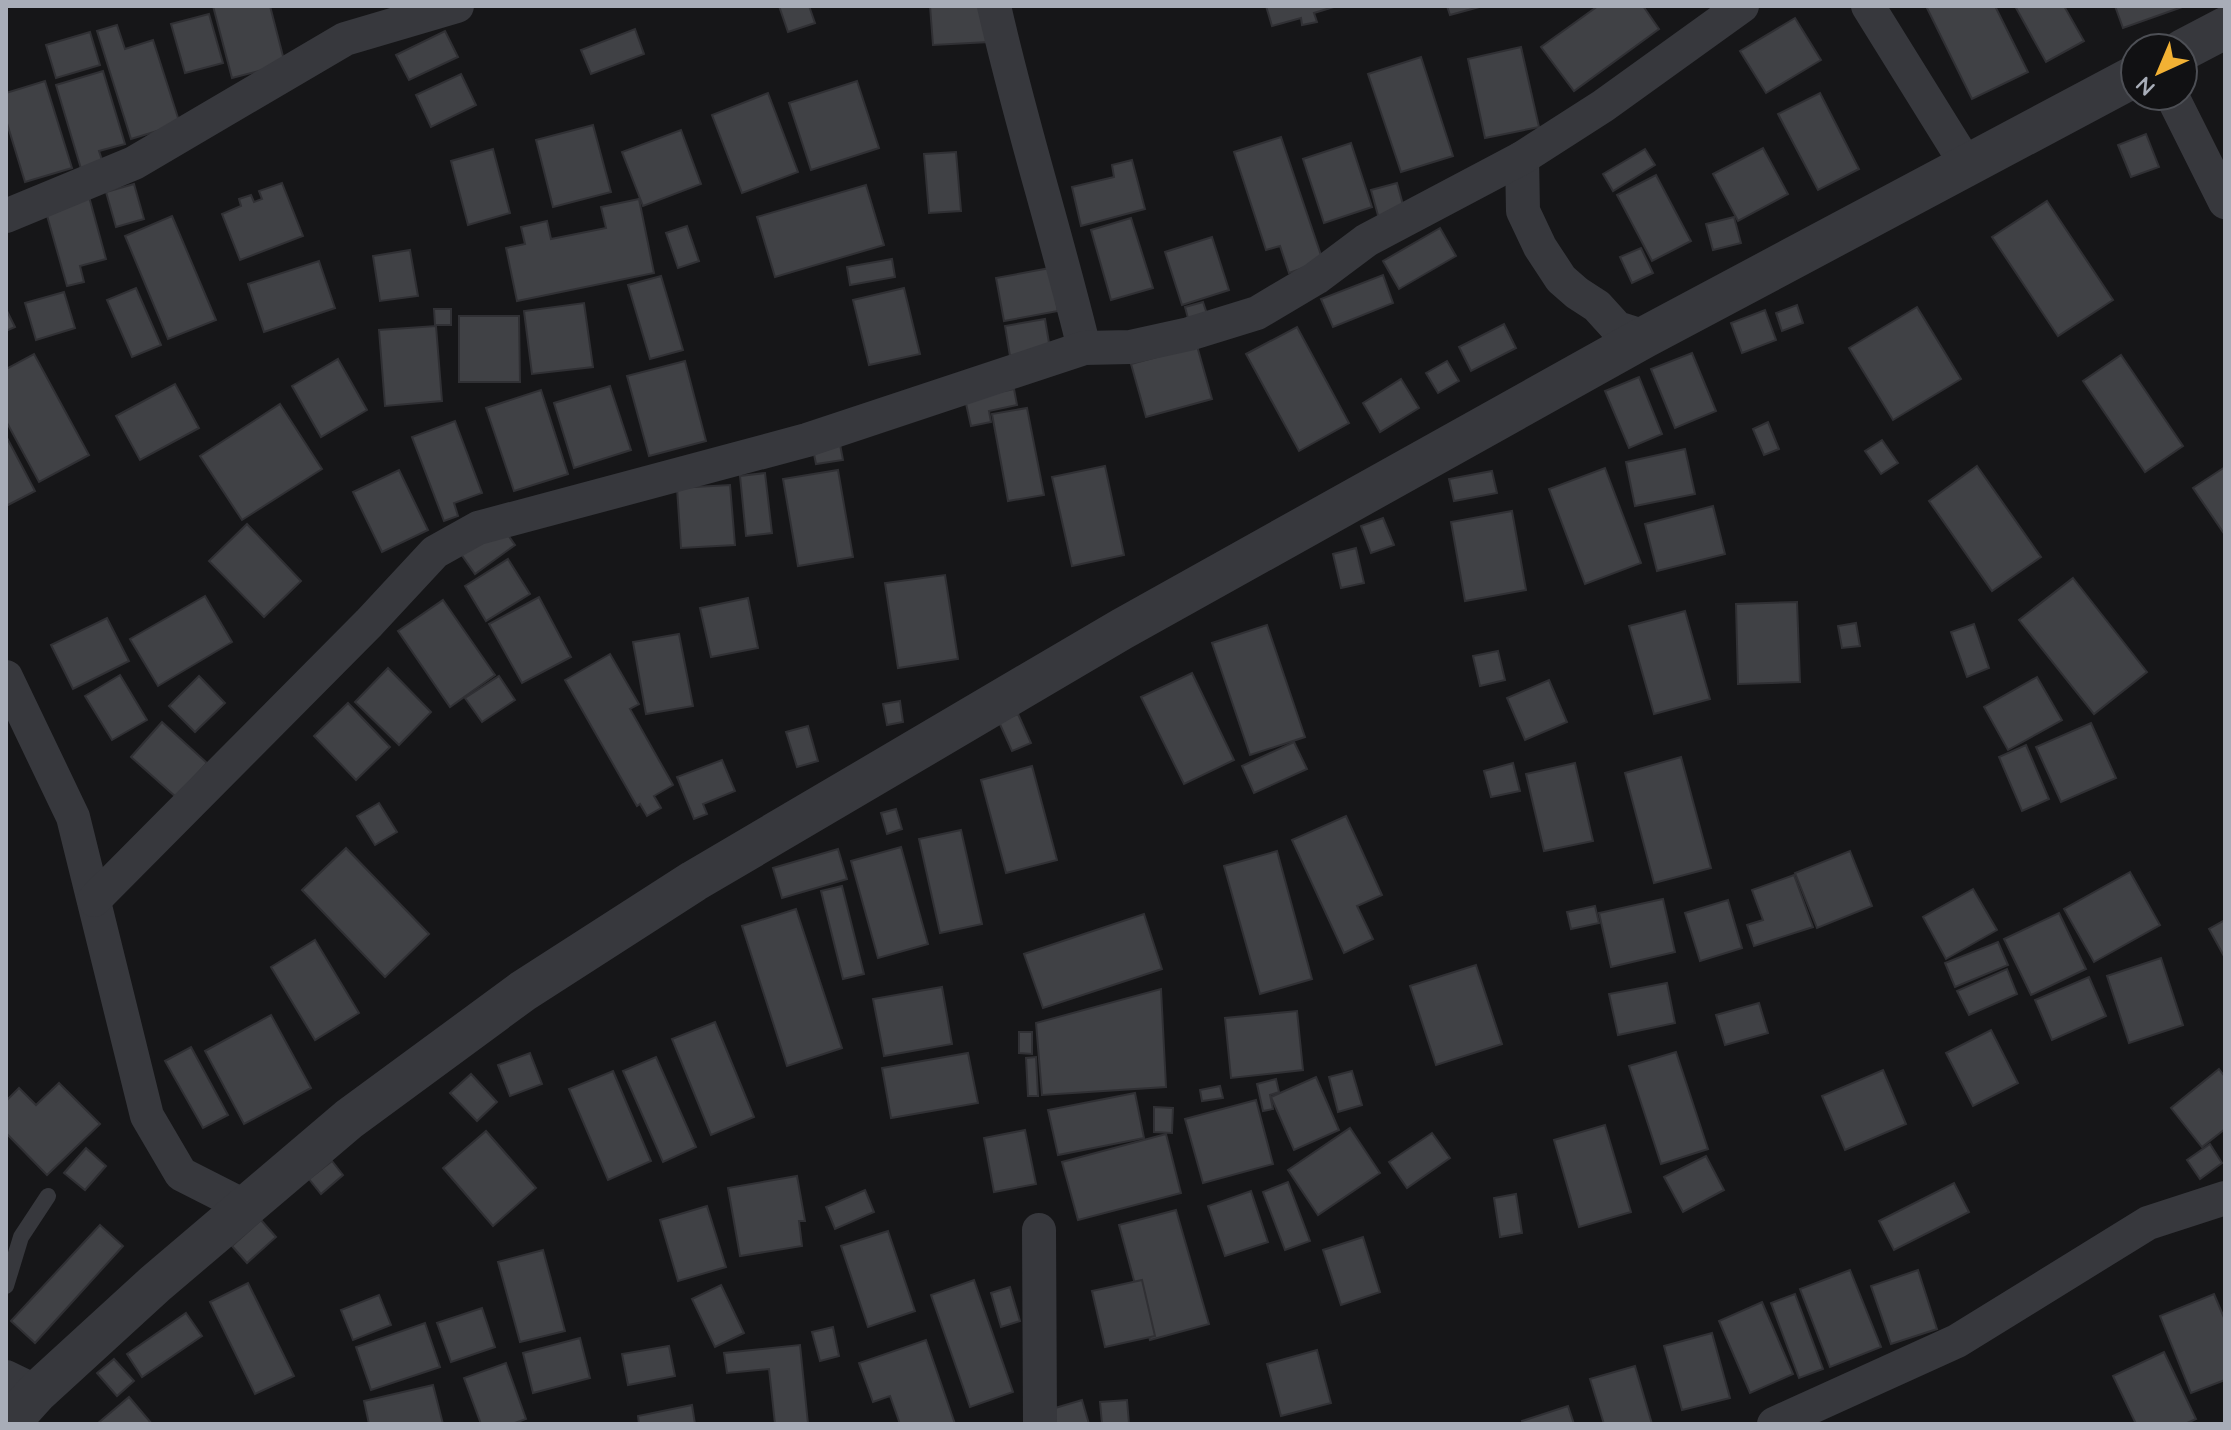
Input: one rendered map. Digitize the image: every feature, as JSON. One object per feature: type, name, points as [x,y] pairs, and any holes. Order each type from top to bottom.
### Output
[{"type":"street","points":[[6,216],[134,163],[345,39],[457,6]]},
{"type":"street","points":[[994,6],[1013,93],[1084,348]]},
{"type":"street","points":[[94,900],[369,623],[435,552],[478,528],[807,440],[1084,348],[1145,344],[1257,313],[1316,278],[1367,240],[1522,158],[1603,106],[1742,6]]},
{"type":"street","points":[[1868,6],[1968,167]]},
{"type":"street","points":[[2199,42],[2225,28]]},
{"type":"street","points":[[8,1424],[22,1384],[155,1284],[349,1119],[523,991],[694,881],[1136,621],[1645,337],[2119,85]]},
{"type":"street","points":[[2180,112],[2225,202]]},
{"type":"street","points":[[1522,158],[1523,211],[1540,247],[1561,279],[1597,306],[1617,328],[1645,337]]},
{"type":"street","points":[[6,677],[73,817],[147,1116],[181,1174],[246,1207]]},
{"type":"street","points":[[1774,1424],[1957,1341],[2148,1223],[2225,1198]]},
{"type":"street","points":[[1039,1230],[1040,1424]]},
{"type":"lane","points":[[6,1286],[21,1237],[48,1196]]},
{"type":"building","points":[[213,6],[270,6],[285,64],[232,78]]},
{"type":"building","points":[[779,6],[809,6],[815,23],[788,32]]},
{"type":"building","points":[[930,6],[986,6],[989,42],[933,45]]},
{"type":"building","points":[[1266,6],[1337,6],[1314,13],[1317,22],[1302,25],[1301,18],[1272,26]]},
{"type":"building","points":[[1447,6],[1483,6],[1450,15]]},
{"type":"building","points":[[1598,6],[1643,6],[1659,29],[1574,91],[1541,47]]},
{"type":"building","points":[[1926,6],[1995,6],[2028,72],[1972,99]]},
{"type":"building","points":[[2015,6],[2064,6],[2084,41],[2046,62]]},
{"type":"building","points":[[2115,6],[2185,6],[2123,28]]},
{"type":"building","points":[[209,14],[223,63],[185,73],[171,24]]},
{"type":"building","points":[[1795,18],[1821,60],[1766,93],[1740,51]]},
{"type":"building","points":[[117,25],[125,49],[153,40],[180,124],[131,139],[97,31]]},
{"type":"building","points":[[635,29],[644,54],[591,74],[581,50]]},
{"type":"building","points":[[445,31],[458,57],[409,80],[396,55]]},
{"type":"building","points":[[90,32],[100,65],[56,78],[46,45]]},
{"type":"building","points":[[1521,47],[1539,127],[1485,138],[1468,59]]},
{"type":"building","points":[[1421,57],[1453,156],[1401,172],[1368,74]]},
{"type":"building","points":[[103,71],[125,144],[99,151],[104,166],[82,172],[56,85]]},
{"type":"building","points":[[461,74],[476,105],[431,127],[416,95]]},
{"type":"building","points":[[45,81],[72,168],[25,182],[6,120],[6,93]]},
{"type":"building","points":[[857,81],[879,148],[811,170],[789,103]]},
{"type":"building","points":[[768,93],[798,172],[742,193],[712,115]]},
{"type":"building","points":[[1820,93],[1859,169],[1818,190],[1778,114]]},
{"type":"building","points":[[593,125],[611,192],[553,207],[536,140]]},
{"type":"building","points":[[681,130],[701,184],[643,206],[622,152]]},
{"type":"building","points":[[2146,134],[2159,167],[2131,177],[2118,145]]},
{"type":"building","points":[[1281,137],[1323,261],[1289,273],[1280,246],[1266,250],[1234,152]]},
{"type":"building","points":[[1351,143],[1372,207],[1324,223],[1303,159]]},
{"type":"building","points":[[1763,148],[1788,194],[1738,221],[1713,174]]},
{"type":"building","points":[[493,149],[510,213],[468,225],[451,161]]},
{"type":"building","points":[[1645,149],[1655,165],[1613,191],[1603,174]]},
{"type":"building","points":[[956,152],[961,211],[929,213],[924,154]]},
{"type":"building","points":[[1132,160],[1145,209],[1081,226],[1072,187],[1114,177],[1112,165]]},
{"type":"building","points":[[1656,175],[1691,241],[1652,261],[1617,195]]},
{"type":"building","points":[[282,183],[303,236],[240,260],[222,214],[241,206],[239,199],[251,195],[254,202],[262,199],[259,191]]},
{"type":"building","points":[[1397,183],[1405,212],[1379,219],[1371,190]]},
{"type":"building","points":[[134,184],[144,219],[116,227],[106,192]]},
{"type":"building","points":[[866,185],[884,245],[775,277],[757,217]]},
{"type":"building","points":[[88,193],[106,259],[80,266],[84,282],[67,286],[44,205]]},
{"type":"building","points":[[639,199],[654,273],[517,301],[506,248],[525,244],[521,227],[547,221],[551,239],[606,228],[601,207]]},
{"type":"building","points":[[2047,201],[2113,300],[2058,336],[1992,237]]},
{"type":"building","points":[[172,216],[216,320],[168,339],[125,236]]},
{"type":"building","points":[[1734,217],[1741,243],[1713,250],[1706,224]]},
{"type":"building","points":[[1131,218],[1153,288],[1111,300],[1091,230]]},
{"type":"building","points":[[687,226],[699,261],[678,268],[666,233]]},
{"type":"building","points":[[1440,228],[1456,256],[1399,289],[1383,261]]},
{"type":"building","points":[[1212,237],[1229,290],[1182,305],[1165,252]]},
{"type":"building","points":[[1641,248],[1653,273],[1632,283],[1620,257]]},
{"type":"building","points":[[410,250],[418,296],[380,301],[373,256]]},
{"type":"building","points":[[892,259],[895,277],[850,285],[847,267]]},
{"type":"building","points":[[319,261],[335,308],[264,332],[248,284]]},
{"type":"building","points":[[1050,268],[1058,311],[1004,321],[996,278]]},
{"type":"building","points":[[1383,275],[1393,303],[1333,327],[1321,299]]},
{"type":"building","points":[[661,276],[683,350],[650,359],[628,285]]},
{"type":"building","points":[[136,288],[161,345],[132,357],[107,300]]},
{"type":"building","points":[[904,288],[920,354],[869,365],[853,300]]},
{"type":"building","points":[[64,292],[75,328],[36,340],[25,303]]},
{"type":"building","points":[[1203,302],[1208,317],[1189,322],[1185,307]]},
{"type":"building","points":[[584,303],[593,367],[532,374],[524,311]]},
{"type":"building","points":[[1797,305],[1803,323],[1782,331],[1776,313]]},
{"type":"building","points":[[1917,307],[1961,379],[1893,420],[1849,348]]},
{"type":"building","points":[[6,309],[15,327],[6,331]]},
{"type":"building","points":[[434,309],[451,309],[451,325],[435,325]]},
{"type":"building","points":[[1765,310],[1776,340],[1742,353],[1731,323]]},
{"type":"building","points":[[459,316],[519,316],[520,382],[459,382]]},
{"type":"building","points":[[1045,319],[1050,349],[1010,356],[1005,326]]},
{"type":"building","points":[[1504,324],[1516,348],[1471,371],[1459,347]]},
{"type":"building","points":[[436,326],[442,401],[385,406],[379,330]]},
{"type":"building","points":[[1297,327],[1349,423],[1299,451],[1246,354]]},
{"type":"building","points":[[1197,346],[1212,399],[1146,417],[1131,364]]},
{"type":"building","points":[[1692,353],[1716,411],[1675,428],[1651,369]]},
{"type":"building","points":[[34,354],[89,455],[39,482],[6,421],[6,369]]},
{"type":"building","points":[[2121,355],[2183,446],[2145,472],[2083,381]]},
{"type":"building","points":[[338,359],[367,410],[321,437],[292,386]]},
{"type":"building","points":[[685,361],[706,441],[649,456],[627,376]]},
{"type":"building","points":[[1447,361],[1459,381],[1438,393],[1426,373]]},
{"type":"building","points":[[1639,377],[1662,434],[1629,448],[1605,391]]},
{"type":"building","points":[[1401,379],[1419,408],[1380,432],[1363,403]]},
{"type":"building","points":[[175,384],[199,428],[140,460],[116,416]]},
{"type":"building","points":[[610,386],[631,450],[574,468],[554,403]]},
{"type":"building","points":[[1014,389],[1017,405],[989,411],[991,422],[971,426],[965,399]]},
{"type":"building","points":[[541,390],[568,474],[514,491],[486,408]]},
{"type":"building","points":[[280,404],[322,469],[242,520],[200,456]]},
{"type":"building","points":[[1027,408],[1044,495],[1008,501],[992,414]]},
{"type":"building","points":[[455,421],[482,493],[454,503],[458,516],[444,521],[412,437]]},
{"type":"building","points":[[1768,422],[1779,449],[1764,455],[1753,429]]},
{"type":"building","points":[[6,436],[35,491],[6,506]]},
{"type":"building","points":[[839,439],[843,460],[816,464],[812,444]]},
{"type":"building","points":[[1882,440],[1898,463],[1881,474],[1865,451]]},
{"type":"building","points":[[1685,449],[1695,494],[1635,506],[1626,462]]},
{"type":"building","points":[[1105,466],[1124,555],[1072,566],[1052,477]]},
{"type":"building","points":[[1977,466],[2041,557],[1992,591],[1929,501]]},
{"type":"building","points":[[2225,467],[2225,535],[2193,488]]},
{"type":"building","points":[[1605,468],[1641,563],[1585,584],[1549,489]]},
{"type":"building","points":[[399,470],[428,530],[382,552],[353,492]]},
{"type":"building","points":[[838,470],[853,557],[798,566],[783,479]]},
{"type":"building","points":[[1492,471],[1497,493],[1454,501],[1449,479]]},
{"type":"building","points":[[765,473],[772,533],[746,536],[740,476]]},
{"type":"building","points":[[730,485],[735,545],[681,548],[677,488]]},
{"type":"building","points":[[1713,506],[1725,554],[1657,571],[1645,524]]},
{"type":"building","points":[[1512,511],[1526,590],[1465,601],[1451,522]]},
{"type":"building","points":[[1383,518],[1394,545],[1371,553],[1361,526]]},
{"type":"building","points":[[247,524],[301,581],[264,617],[209,561]]},
{"type":"building","points":[[501,525],[515,545],[475,574],[461,554]]},
{"type":"building","points":[[1356,548],[1364,583],[1341,588],[1333,554]]},
{"type":"building","points":[[508,559],[530,594],[486,621],[465,586]]},
{"type":"building","points":[[945,575],[958,659],[898,668],[885,583]]},
{"type":"building","points":[[2073,578],[2147,672],[2094,714],[2019,620]]},
{"type":"building","points":[[205,596],[232,642],[158,686],[130,639]]},
{"type":"building","points":[[539,597],[571,657],[522,683],[489,624]]},
{"type":"building","points":[[748,598],[758,648],[711,657],[700,608]]},
{"type":"building","points":[[443,600],[495,675],[450,707],[398,631]]},
{"type":"building","points":[[1797,602],[1800,682],[1738,684],[1736,604]]},
{"type":"building","points":[[1685,611],[1710,699],[1654,714],[1629,626]]},
{"type":"building","points":[[107,618],[129,661],[73,689],[51,645]]},
{"type":"building","points":[[1856,623],[1860,646],[1842,648],[1838,626]]},
{"type":"building","points":[[1974,624],[1989,668],[1967,677],[1951,632]]},
{"type":"building","points":[[1267,625],[1305,737],[1250,755],[1212,643]]},
{"type":"building","points":[[679,634],[693,706],[646,714],[633,642]]},
{"type":"building","points":[[1498,651],[1505,680],[1480,686],[1473,656]]},
{"type":"building","points":[[610,654],[639,704],[630,709],[673,785],[654,796],[661,808],[647,816],[640,804],[637,806],[565,680]]},
{"type":"building","points":[[388,668],[431,712],[399,745],[355,702]]},
{"type":"building","points":[[1192,673],[1234,760],[1184,784],[1141,697]]},
{"type":"building","points":[[120,675],[147,720],[112,740],[85,696]]},
{"type":"building","points":[[199,676],[225,703],[195,732],[169,706]]},
{"type":"building","points":[[499,676],[515,700],[482,722],[465,698]]},
{"type":"building","points":[[2037,677],[2062,720],[2008,750],[1984,707]]},
{"type":"building","points":[[1549,680],[1567,722],[1525,740],[1507,698]]},
{"type":"building","points":[[900,701],[903,722],[887,725],[883,704]]},
{"type":"building","points":[[348,703],[390,747],[356,780],[314,736]]},
{"type":"building","points":[[1018,714],[1031,743],[1012,751],[999,722]]},
{"type":"building","points":[[162,722],[207,763],[176,797],[131,757]]},
{"type":"building","points":[[2091,723],[2116,778],[2061,802],[2036,747]]},
{"type":"building","points":[[808,726],[818,761],[797,767],[786,732]]},
{"type":"building","points":[[1294,742],[1307,769],[1254,793],[1242,766]]},
{"type":"building","points":[[2026,745],[2049,799],[2022,811],[1999,757]]},
{"type":"building","points":[[1681,757],[1711,868],[1654,883],[1625,773]]},
{"type":"building","points":[[722,760],[735,791],[703,804],[707,814],[694,819],[677,777]]},
{"type":"building","points":[[1513,763],[1520,791],[1491,797],[1484,771]]},
{"type":"building","points":[[1575,763],[1593,841],[1544,851],[1526,774]]},
{"type":"building","points":[[1032,766],[1057,860],[1006,873],[981,780]]},
{"type":"building","points":[[379,803],[397,832],[375,845],[357,816]]},
{"type":"building","points":[[896,809],[902,829],[887,834],[881,813]]},
{"type":"building","points":[[1346,816],[1382,895],[1357,906],[1373,939],[1344,953],[1292,840]]},
{"type":"building","points":[[961,830],[982,924],[940,933],[919,839]]},
{"type":"building","points":[[901,847],[928,944],[878,958],[851,861]]},
{"type":"building","points":[[346,848],[429,934],[385,977],[302,890]]},
{"type":"building","points":[[838,849],[847,879],[782,898],[773,868]]},
{"type":"building","points":[[1277,851],[1312,979],[1260,994],[1224,866]]},
{"type":"building","points":[[1850,851],[1872,906],[1817,928],[1795,873]]},
{"type":"building","points":[[2130,872],[2160,925],[2094,962],[2064,909]]},
{"type":"building","points":[[1794,875],[1813,927],[1754,946],[1747,925],[1763,920],[1752,890]]},
{"type":"building","points":[[842,886],[864,974],[843,979],[821,891]]},
{"type":"building","points":[[1973,889],[1997,930],[1946,959],[1923,917]]},
{"type":"building","points":[[1663,899],[1675,952],[1611,967],[1599,913]]},
{"type":"building","points":[[1728,900],[1742,948],[1700,961],[1685,913]]},
{"type":"building","points":[[1595,906],[1599,923],[1571,929],[1567,912]]},
{"type":"building","points":[[796,909],[842,1048],[787,1066],[742,926]]},
{"type":"building","points":[[2059,913],[2086,969],[2031,995],[2004,939]]},
{"type":"building","points":[[1144,914],[1162,969],[1043,1008],[1024,954]]},
{"type":"building","points":[[2225,920],[2225,958],[2209,929]]},
{"type":"building","points":[[315,940],[359,1013],[315,1040],[271,967]]},
{"type":"building","points":[[1998,942],[2008,965],[1955,987],[1945,963]]},
{"type":"building","points":[[2161,958],[2183,1025],[2129,1043],[2107,976]]},
{"type":"building","points":[[1476,965],[1502,1044],[1436,1065],[1410,986]]},
{"type":"building","points":[[2007,969],[2017,994],[1969,1015],[1957,991]]},
{"type":"building","points":[[2089,977],[2106,1016],[2052,1040],[2035,1000]]},
{"type":"building","points":[[1667,983],[1675,1023],[1618,1035],[1609,994]]},
{"type":"building","points":[[942,987],[952,1044],[884,1056],[873,999]]},
{"type":"building","points":[[1161,989],[1166,1087],[1042,1095],[1036,1023]]},
{"type":"building","points":[[1759,1003],[1768,1033],[1725,1045],[1716,1015]]},
{"type":"building","points":[[1297,1011],[1303,1070],[1231,1078],[1225,1018]]},
{"type":"building","points":[[271,1015],[311,1088],[244,1124],[205,1051]]},
{"type":"building","points":[[715,1022],[754,1117],[711,1135],[672,1039]]},
{"type":"building","points":[[1991,1030],[2018,1083],[1973,1106],[1946,1053]]},
{"type":"building","points":[[1019,1032],[1032,1032],[1032,1054],[1019,1053]]},
{"type":"building","points":[[191,1047],[228,1115],[203,1128],[165,1061]]},
{"type":"building","points":[[1676,1052],[1708,1149],[1661,1164],[1629,1066]]},
{"type":"building","points":[[530,1053],[542,1084],[510,1096],[498,1065]]},
{"type":"building","points":[[968,1053],[978,1103],[891,1118],[882,1068]]},
{"type":"building","points":[[656,1057],[696,1147],[663,1162],[623,1071]]},
{"type":"building","points":[[1036,1057],[1038,1096],[1028,1096],[1026,1058]]},
{"type":"building","points":[[2219,1069],[2225,1077],[2225,1129],[2202,1147],[2171,1108]]},
{"type":"building","points":[[1883,1070],[1906,1124],[1845,1150],[1822,1096]]},
{"type":"building","points":[[613,1071],[651,1161],[608,1180],[569,1089]]},
{"type":"building","points":[[1352,1071],[1362,1105],[1338,1112],[1329,1077]]},
{"type":"building","points":[[471,1074],[497,1102],[477,1121],[450,1093]]},
{"type":"building","points":[[1316,1077],[1339,1130],[1294,1150],[1271,1097]]},
{"type":"building","points":[[1276,1079],[1279,1092],[1270,1095],[1273,1109],[1263,1111],[1257,1084]]},
{"type":"building","points":[[59,1083],[100,1124],[47,1175],[6,1133],[6,1101],[19,1088],[36,1105]]},
{"type":"building","points":[[1220,1086],[1223,1098],[1202,1101],[1200,1090]]},
{"type":"building","points":[[1135,1093],[1144,1138],[1058,1155],[1048,1110]]},
{"type":"building","points":[[1256,1100],[1273,1164],[1203,1183],[1185,1119]]},
{"type":"building","points":[[1154,1107],[1173,1108],[1172,1133],[1154,1132]]},
{"type":"building","points":[[1605,1125],[1631,1212],[1579,1227],[1554,1140]]},
{"type":"building","points":[[1350,1128],[1380,1173],[1318,1215],[1288,1170]]},
{"type":"building","points":[[1025,1130],[1036,1184],[994,1192],[984,1138]]},
{"type":"building","points":[[486,1131],[536,1188],[493,1226],[443,1168]]},
{"type":"building","points":[[1432,1133],[1450,1158],[1407,1188],[1389,1162]]},
{"type":"building","points":[[1166,1134],[1181,1193],[1078,1220],[1062,1162]]},
{"type":"building","points":[[2210,1144],[2222,1163],[2200,1179],[2187,1160]]},
{"type":"building","points":[[86,1148],[106,1166],[85,1190],[64,1173]]},
{"type":"building","points":[[1706,1156],[1724,1190],[1683,1212],[1664,1177]]},
{"type":"building","points":[[332,1161],[343,1175],[321,1194],[309,1179]]},
{"type":"building","points":[[797,1176],[805,1221],[799,1221],[802,1246],[740,1256],[728,1188]]},
{"type":"building","points":[[1288,1182],[1310,1241],[1285,1250],[1263,1192]]},
{"type":"building","points":[[1954,1183],[1969,1212],[1894,1250],[1879,1221]]},
{"type":"building","points":[[865,1190],[874,1212],[835,1229],[826,1207]]},
{"type":"building","points":[[1251,1191],[1268,1242],[1225,1256],[1208,1206]]},
{"type":"building","points":[[1516,1194],[1522,1233],[1500,1237],[1494,1198]]},
{"type":"building","points":[[707,1206],[726,1267],[678,1281],[660,1220]]},
{"type":"building","points":[[1176,1210],[1209,1324],[1150,1340],[1119,1225]]},
{"type":"building","points":[[261,1220],[276,1237],[247,1263],[232,1246]]},
{"type":"building","points":[[100,1225],[123,1246],[35,1343],[11,1321]]},
{"type":"building","points":[[888,1231],[915,1311],[868,1327],[841,1246]]},
{"type":"building","points":[[1363,1237],[1380,1292],[1341,1305],[1323,1250]]},
{"type":"building","points":[[543,1250],[565,1331],[520,1342],[498,1262]]},
{"type":"building","points":[[1850,1270],[1881,1347],[1830,1367],[1800,1289]]},
{"type":"building","points":[[1918,1270],[1937,1329],[1891,1344],[1871,1286]]},
{"type":"building","points":[[974,1280],[1013,1392],[970,1407],[931,1295]]},
{"type":"building","points":[[1142,1280],[1155,1336],[1105,1347],[1092,1291]]},
{"type":"building","points":[[248,1283],[294,1376],[255,1394],[210,1302]]},
{"type":"building","points":[[721,1285],[744,1333],[715,1347],[692,1299]]},
{"type":"building","points":[[1010,1287],[1020,1321],[1001,1327],[991,1293]]},
{"type":"building","points":[[1795,1294],[1823,1369],[1799,1378],[1771,1303]]},
{"type":"building","points":[[2214,1294],[2225,1320],[2225,1380],[2191,1393],[2160,1316]]},
{"type":"building","points":[[379,1295],[391,1325],[353,1340],[341,1310]]},
{"type":"building","points":[[1762,1302],[1793,1374],[1750,1393],[1719,1321]]},
{"type":"building","points":[[482,1308],[495,1347],[451,1362],[437,1323]]},
{"type":"building","points":[[186,1313],[202,1336],[142,1377],[127,1354]]},
{"type":"building","points":[[425,1323],[440,1367],[371,1390],[356,1347]]},
{"type":"building","points":[[833,1327],[839,1356],[820,1361],[812,1332]]},
{"type":"building","points":[[1712,1333],[1730,1398],[1682,1410],[1664,1346]]},
{"type":"building","points":[[580,1338],[590,1378],[533,1393],[523,1353]]},
{"type":"building","points":[[926,1340],[955,1424],[900,1424],[890,1396],[873,1402],[859,1363]]},
{"type":"building","points":[[800,1345],[808,1424],[775,1424],[769,1369],[727,1373],[724,1353]]},
{"type":"building","points":[[669,1346],[675,1376],[628,1385],[622,1354]]},
{"type":"building","points":[[1317,1350],[1331,1403],[1281,1416],[1267,1364]]},
{"type":"building","points":[[2164,1352],[2196,1419],[2185,1424],[2136,1424],[2113,1376]]},
{"type":"building","points":[[114,1359],[134,1381],[117,1396],[97,1373]]},
{"type":"building","points":[[506,1363],[526,1419],[512,1424],[481,1424],[464,1378]]},
{"type":"building","points":[[1635,1366],[1652,1424],[1604,1424],[1590,1379]]},
{"type":"building","points":[[433,1385],[443,1424],[369,1424],[364,1401]]},
{"type":"building","points":[[129,1397],[152,1424],[97,1424]]},
{"type":"building","points":[[1082,1400],[1089,1424],[1049,1424],[1045,1411]]},
{"type":"building","points":[[1127,1400],[1129,1424],[1102,1424],[1100,1402]]},
{"type":"building","points":[[692,1405],[695,1424],[639,1424],[638,1416]]},
{"type":"building","points":[[1568,1406],[1574,1424],[1523,1424],[1522,1421]]}]
